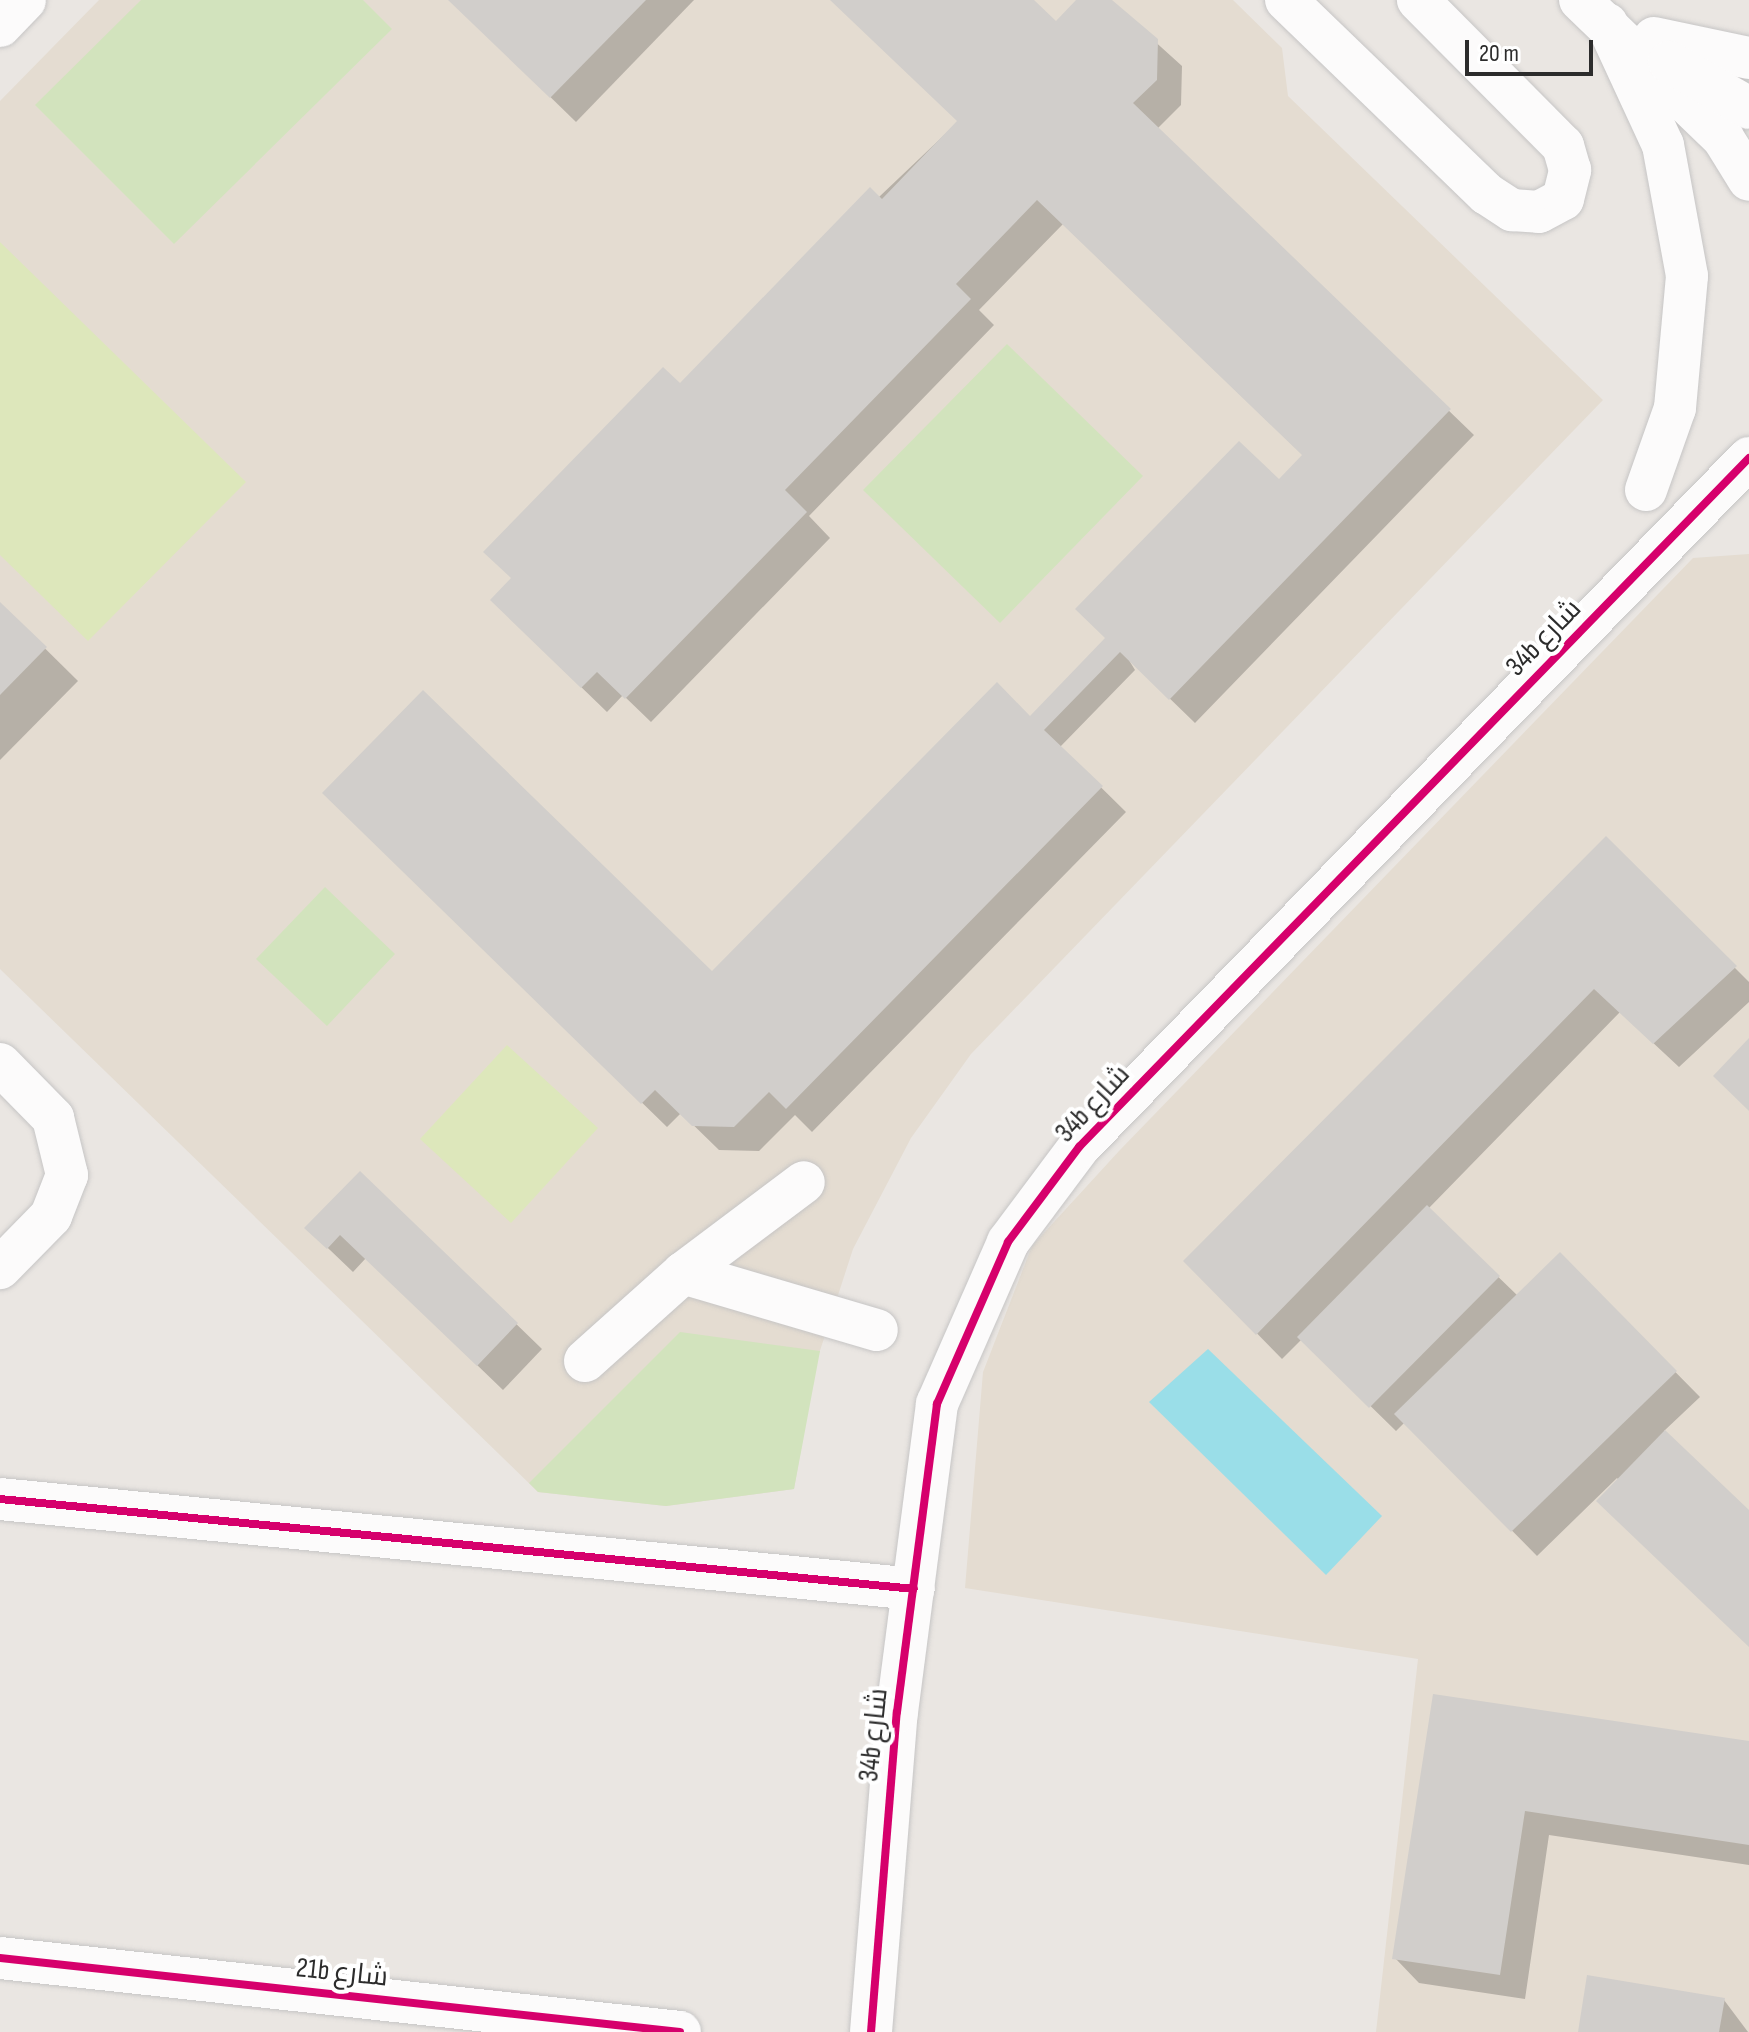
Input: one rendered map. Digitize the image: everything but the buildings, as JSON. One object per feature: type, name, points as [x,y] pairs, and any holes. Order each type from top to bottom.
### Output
[{"type":"street","points":[[0,26],[25,0]]},
{"type":"street","points":[[1286,0],[1487,194],[1512,210],[1539,212],[1563,199],[1570,170],[1563,146],[1418,0]]},
{"type":"street","points":[[1594,12],[1749,58]]},
{"type":"street","points":[[1594,12],[1749,108]]},
{"type":"street","points":[[1594,12],[1723,138],[1749,180]]},
{"type":"street","points":[[1594,12],[1663,145],[1687,276],[1675,408],[1646,490]]},
{"type":"street","name":"34b شارع","points":[[1718,488],[1749,431]]},
{"type":"street","name":"34b شارع","points":[[871,2032],[914,1589],[937,1404],[1008,1242],[1079,1147],[1749,458]]},
{"type":"street","points":[[0,1064],[53,1118],[67,1175],[51,1216],[0,1268]]},
{"type":"street","points":[[585,1361],[683,1273],[804,1182]]},
{"type":"street","points":[[683,1273],[877,1330]]},
{"type":"street","points":[[0,1499],[914,1589]]},
{"type":"street","name":"21b شارع","points":[[0,1958],[546,2025],[680,2032]]},
{"type":"shaded area","points":[[99,0],[1233,0],[1282,48],[1288,96],[1603,400],[971,1054],[911,1138],[853,1249],[816,1363],[794,1489],[666,1506],[538,1492],[0,969],[0,101]]},
{"type":"shaded area","points":[[1749,554],[1749,2032],[1376,2032],[1418,1659],[965,1588],[983,1372],[1032,1246],[1119,1151],[1693,558]]},
{"type":"green space","points":[[141,0],[363,0],[392,29],[174,244],[35,105]]},
{"type":"green space","points":[[0,242],[246,482],[88,641],[0,555]]},
{"type":"green space","points":[[1007,344],[1143,476],[1000,623],[863,490]]},
{"type":"green space","points":[[325,887],[395,954],[327,1026],[256,959]]},
{"type":"green space","points":[[507,1045],[598,1128],[511,1223],[420,1139]]},
{"type":"green space","points":[[680,1332],[820,1351],[794,1489],[666,1506],[538,1492],[529,1483]]},
{"type":"water","points":[[1208,1349],[1382,1516],[1326,1575],[1149,1402]]},
{"type":"cycle path","points":[[871,2032],[897,1712],[937,1404],[1008,1242],[1079,1147],[1749,458]]},
{"type":"cycle path","points":[[0,1499],[914,1589]]},
{"type":"cycle path","points":[[0,1958],[680,2032]]}]
